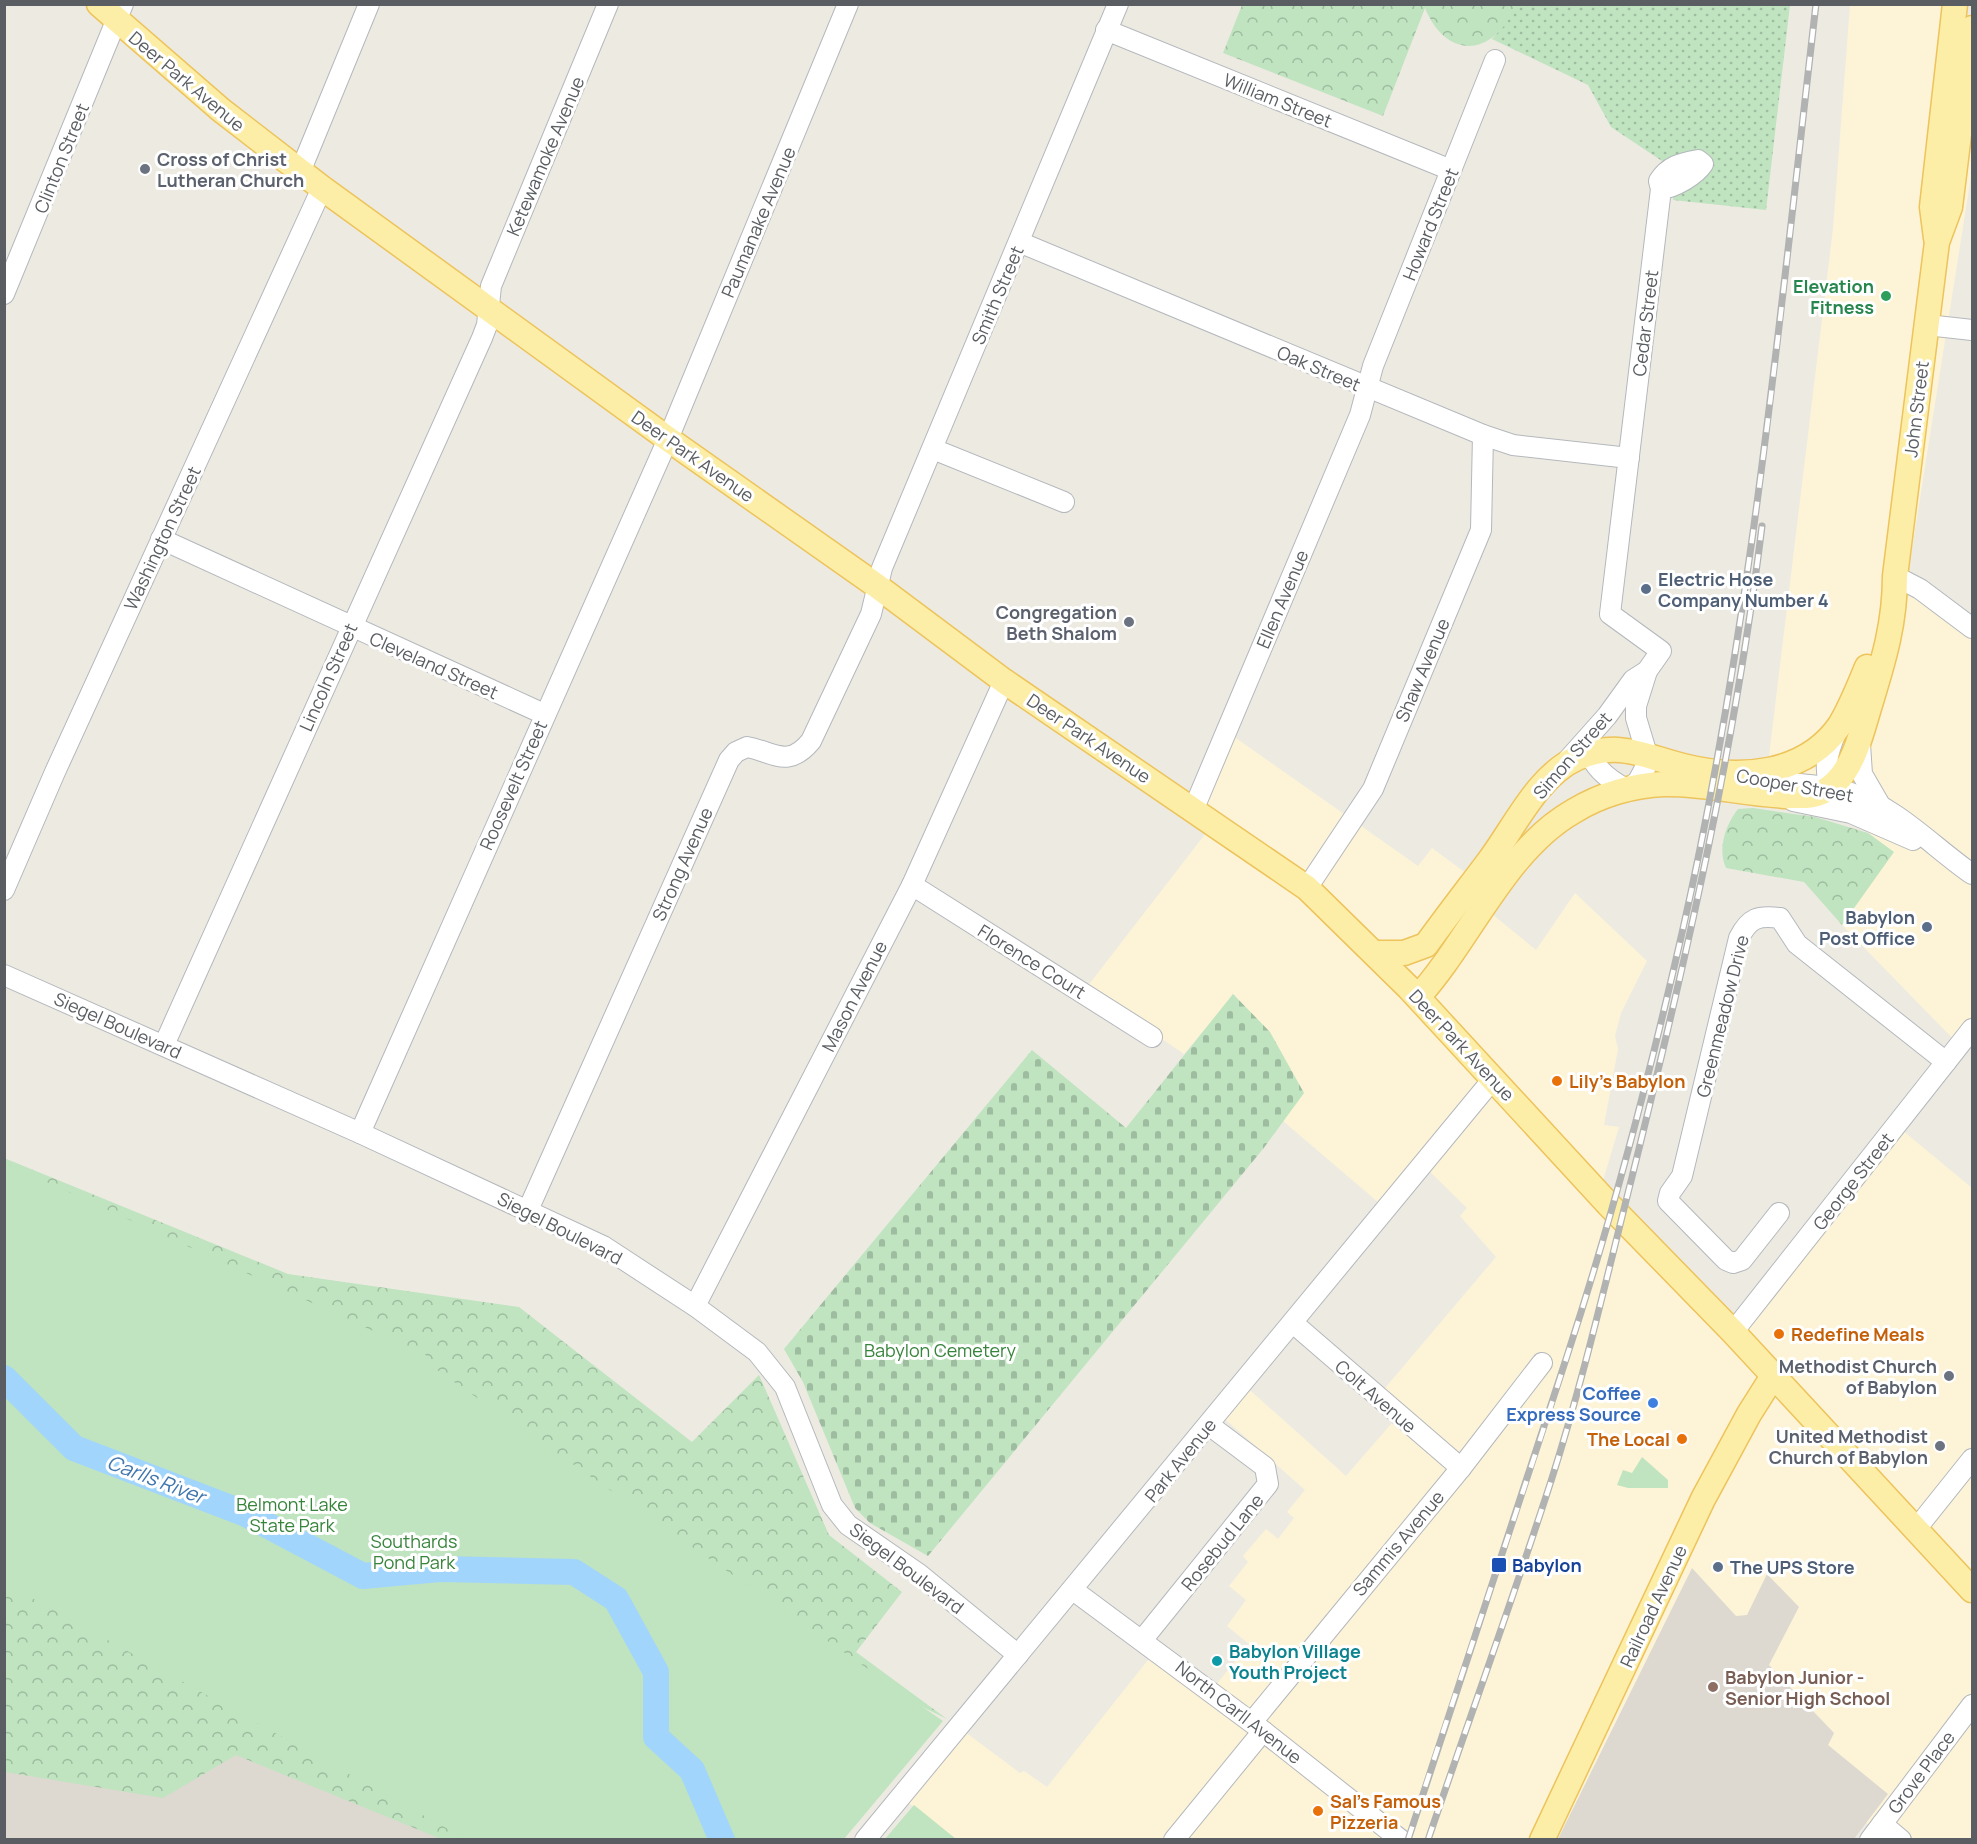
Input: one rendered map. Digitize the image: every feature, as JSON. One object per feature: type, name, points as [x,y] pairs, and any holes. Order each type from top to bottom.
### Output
[{"type":"main road","name":"John Street","points":[[1830,787],[1844,771],[1851,728],[1895,576],[1936,242],[1932,207],[1955,4]]},
{"type":"main road","name":"Deer Park Avenue","points":[[112,10],[221,110],[300,172],[668,439],[878,586],[1004,681],[1194,808],[1307,888],[1376,953],[1414,993],[1609,1205],[1733,1332],[1972,1590]]},
{"type":"main road","name":"John Street","points":[[1936,242],[1950,207],[1968,104],[1972,28]]},
{"type":"main road","points":[[1941,123],[1951,111],[1968,104]]},
{"type":"main road","name":"John Street","points":[[1741,774],[1778,768],[1798,761],[1851,728]]},
{"type":"main road","name":"Cooper Street","points":[[1563,765],[1589,745],[1649,754],[1696,769],[1741,774]]},
{"type":"main road","name":"Simon Street","points":[[1376,953],[1404,953],[1426,945],[1537,793],[1563,765]]},
{"type":"main road","points":[[1628,790],[1652,785],[1675,785],[1767,795],[1811,796],[1830,787]]},
{"type":"main road","name":"Simon Street","points":[[1414,993],[1520,859],[1552,825],[1594,801],[1628,790]]},
{"type":"main road","name":"Simon Street","points":[[1414,993],[1473,896],[1488,863]]},
{"type":"main road","name":"Railroad Avenue","points":[[1542,1839],[1703,1499],[1749,1414],[1773,1376]]},
{"type":"street","points":[[300,172],[369,4]]},
{"type":"street","name":"Ketewamoke Avenue","points":[[487,308],[491,286],[608,4]]},
{"type":"street","name":"Paumanake Avenue","points":[[668,439],[848,4]]},
{"type":"street","name":"Smith Street","points":[[878,586],[882,568],[1118,4]]},
{"type":"street","name":"Clinton Street","points":[[4,294],[112,10]]},
{"type":"street","name":"William Street","points":[[1106,30],[1451,170]]},
{"type":"street","name":"Howard Street","points":[[1366,388],[1495,60]]},
{"type":"street","name":"Washington Street","points":[[4,890],[161,539],[322,188]]},
{"type":"street","name":"Cedar Street","points":[[1629,458],[1661,189]]},
{"type":"street","name":"Oak Street","points":[[1019,242],[1483,435],[1513,445],[1629,458]]},
{"type":"street","name":"Lincoln Street","points":[[164,1045],[350,627],[482,338],[487,326],[487,308]]},
{"type":"street","points":[[1927,325],[1972,330]]},
{"type":"street","name":"Ellen Avenue","points":[[1194,808],[1360,415],[1366,388]]},
{"type":"street","name":"Shaw Avenue","points":[[1307,888],[1373,789],[1481,530],[1483,435]]},
{"type":"street","name":"Roosevelt Street","points":[[360,1133],[668,439]]},
{"type":"street","points":[[933,449],[1064,502]]},
{"type":"street","name":"Simon Street","points":[[1589,745],[1633,680],[1647,670],[1660,651],[1610,614],[1629,458]]},
{"type":"street","name":"Cleveland Street","points":[[161,539],[544,714]]},
{"type":"street","points":[[1895,576],[1920,589],[1972,628]]},
{"type":"street","name":"Strong Avenue","points":[[528,1210],[729,760],[736,752],[747,747],[773,756],[788,758],[801,753],[811,741],[871,614],[878,586]]},
{"type":"street","points":[[1589,745],[1608,778],[1628,790],[1646,771],[1649,754],[1636,718],[1636,706],[1647,670]]},
{"type":"street","name":"Mason Avenue","points":[[695,1306],[912,885],[1004,681]]},
{"type":"street","name":"John Street","points":[[1851,728],[1862,774],[1882,807]]},
{"type":"street","name":"Cooper Street","points":[[1741,774],[1760,779],[1830,787],[1851,793],[1882,807],[1966,869]]},
{"type":"street","points":[[1830,787],[1851,813]]},
{"type":"street","name":"Cooper Street","points":[[1767,795],[1851,813],[1894,831],[1966,869]]},
{"type":"street","name":"Florence Court","points":[[912,885],[1152,1037]]},
{"type":"street","name":"Greenmeadow Drive","points":[[1779,1213],[1742,1260],[1733,1263],[1726,1260],[1668,1201],[1682,1176],[1739,938],[1750,921],[1756,917],[1780,918],[1797,944],[1946,1062]]},
{"type":"street","name":"Siegel Boulevard","points":[[4,975],[528,1210],[603,1246],[695,1306],[757,1352],[785,1387],[832,1505],[848,1525],[919,1574],[1018,1654]]},
{"type":"street","name":"George Street","points":[[1733,1332],[1972,1029]]},
{"type":"street","name":"Park Avenue","points":[[865,1839],[1493,1079]]},
{"type":"street","name":"Colt Avenue","points":[[1293,1323],[1461,1468]]},
{"type":"street","name":"Sammis Avenue","points":[[1174,1839],[1257,1726],[1542,1363]]},
{"type":"street","name":"Rosebud Lane","points":[[1143,1639],[1268,1484],[1265,1467],[1209,1425]]},
{"type":"street","points":[[1916,1529],[1972,1459]]},
{"type":"street","name":"North Carll Avenue","points":[[1073,1590],[1143,1639],[1401,1839]]},
{"type":"street","name":"Grove Place","points":[[1870,1839],[1972,1705]]},
{"type":"street","points":[[1882,1824],[1901,1839]]},
{"type":"shaded area","points":[[1850,5],[1947,5],[1972,114],[1972,170],[1906,587],[1972,635],[1972,1036],[1963,1049],[1842,925],[1893,852],[1769,756],[1833,229]]},
{"type":"shaded area","points":[[1223,729],[1418,866],[1432,848],[1470,876],[1461,889],[1536,950],[1575,893],[1647,961],[1621,1013],[1615,1036],[1618,1049],[1604,1125],[1619,1127],[1601,1187],[1733,1329],[1896,1125],[1972,1188],[1972,1839],[1885,1839],[1866,1823],[1887,1794],[1828,1745],[1834,1733],[1769,1665],[1747,1616],[1735,1616],[1692,1569],[1558,1839],[956,1839],[901,1797],[957,1726],[1020,1773],[1024,1771],[1047,1787],[1152,1655],[1207,1696],[1249,1644],[1227,1626],[1246,1600],[1229,1586],[1248,1562],[1243,1556],[1266,1529],[1278,1539],[1294,1518],[1287,1512],[1305,1490],[1218,1413],[1243,1384],[1346,1476],[1398,1416],[1375,1400],[1496,1257],[1460,1216],[1467,1208],[1422,1164],[1385,1208],[1283,1121],[1304,1093],[1234,994],[1184,1054],[1087,987],[1213,824],[1193,809]]},
{"type":"shaded area","name":"Babylon Junior - Senior High School","points":[[1692,1568],[1736,1616],[1747,1615],[1767,1574],[1799,1607],[1769,1665],[1834,1733],[1828,1745],[1888,1794],[1854,1839],[1558,1839]]},
{"type":"shaded area","points":[[5,1583],[466,1839],[5,1839]]},
{"type":"green space","points":[[1242,4],[1516,5],[1507,22],[1496,35],[1483,43],[1470,46],[1458,44],[1445,37],[1434,25],[1425,8],[1383,116],[1223,53]]},
{"type":"green space","points":[[1516,5],[1790,5],[1766,210],[1673,200],[1680,157],[1662,161],[1611,127],[1588,85],[1492,39]]},
{"type":"green space","points":[[1753,808],[1815,817],[1868,833],[1894,852],[1842,925],[1804,882],[1726,868],[1722,853],[1724,837],[1730,822],[1738,809]]},
{"type":"green space","name":"Babylon Cemetery","points":[[1233,994],[1270,1032],[1304,1093],[1263,1149],[928,1556],[870,1523],[855,1508],[803,1382],[784,1349],[1032,1050],[1126,1128]]},
{"type":"green space","name":"Belmont Lake State Park","points":[[4,1158],[288,1274],[519,1307],[692,1442],[759,1375],[829,1535],[902,1592],[856,1652],[947,1719],[890,1691],[598,1839],[441,1839],[236,1755],[163,1798],[5,1772]]},
{"type":"green space","name":"Belmont Lake State Park","points":[[5,1163],[426,1355],[424,1361],[943,1721],[844,1839],[466,1839],[5,1583]]},
{"type":"green space","points":[[1642,1457],[1668,1480],[1668,1488],[1628,1488],[1617,1485],[1623,1470],[1632,1473]]},
{"type":"green space","points":[[914,1805],[956,1839],[885,1839]]},
{"type":"waterway","name":"Carlls River","points":[[4,1378],[74,1448],[246,1514],[363,1576],[440,1569],[574,1572],[616,1599],[656,1672],[656,1737],[692,1770],[722,1840]]},
{"type":"railway","points":[[1408,1840],[1585,1301],[1644,1091],[1682,933],[1727,703],[1745,587],[1776,354],[1816,4]]},
{"type":"railway","points":[[1428,1840],[1552,1478],[1594,1330],[1651,1100],[1707,855],[1738,691],[1762,526]]},
{"type":"place","name":"Cross of Christ Lutheran Church","points":[[145,169]]},
{"type":"place","name":"Elevation Fitness","points":[[1886,296]]},
{"type":"place","name":"Electric Hose Company Number 4","points":[[1646,589]]},
{"type":"place","name":"Congregation Beth Shalom","points":[[1129,622]]},
{"type":"place","name":"Babylon Post Office","points":[[1927,927]]},
{"type":"place","name":"Lily's Babylon","points":[[1557,1081]]},
{"type":"place","name":"Redefine Meals","points":[[1779,1334]]},
{"type":"place","name":"Methodist Church of Babylon","points":[[1949,1376]]},
{"type":"place","name":"Coffee Express Source","points":[[1653,1403]]},
{"type":"place","name":"The Local","points":[[1682,1439]]},
{"type":"place","name":"United Methodist Church of Babylon","points":[[1940,1446]]},
{"type":"place","name":"Babylon","points":[[1499,1565]]},
{"type":"place","name":"The UPS Store","points":[[1718,1567]]},
{"type":"place","name":"Babylon Village Youth Project","points":[[1217,1661]]},
{"type":"place","name":"Babylon Junior - Senior High School","points":[[1713,1687]]},
{"type":"place","name":"Sal's Famous Pizzeria","points":[[1318,1811]]},
{"type":"park label","name":"Southards Pond Park","points":[[414,1551]]}]
